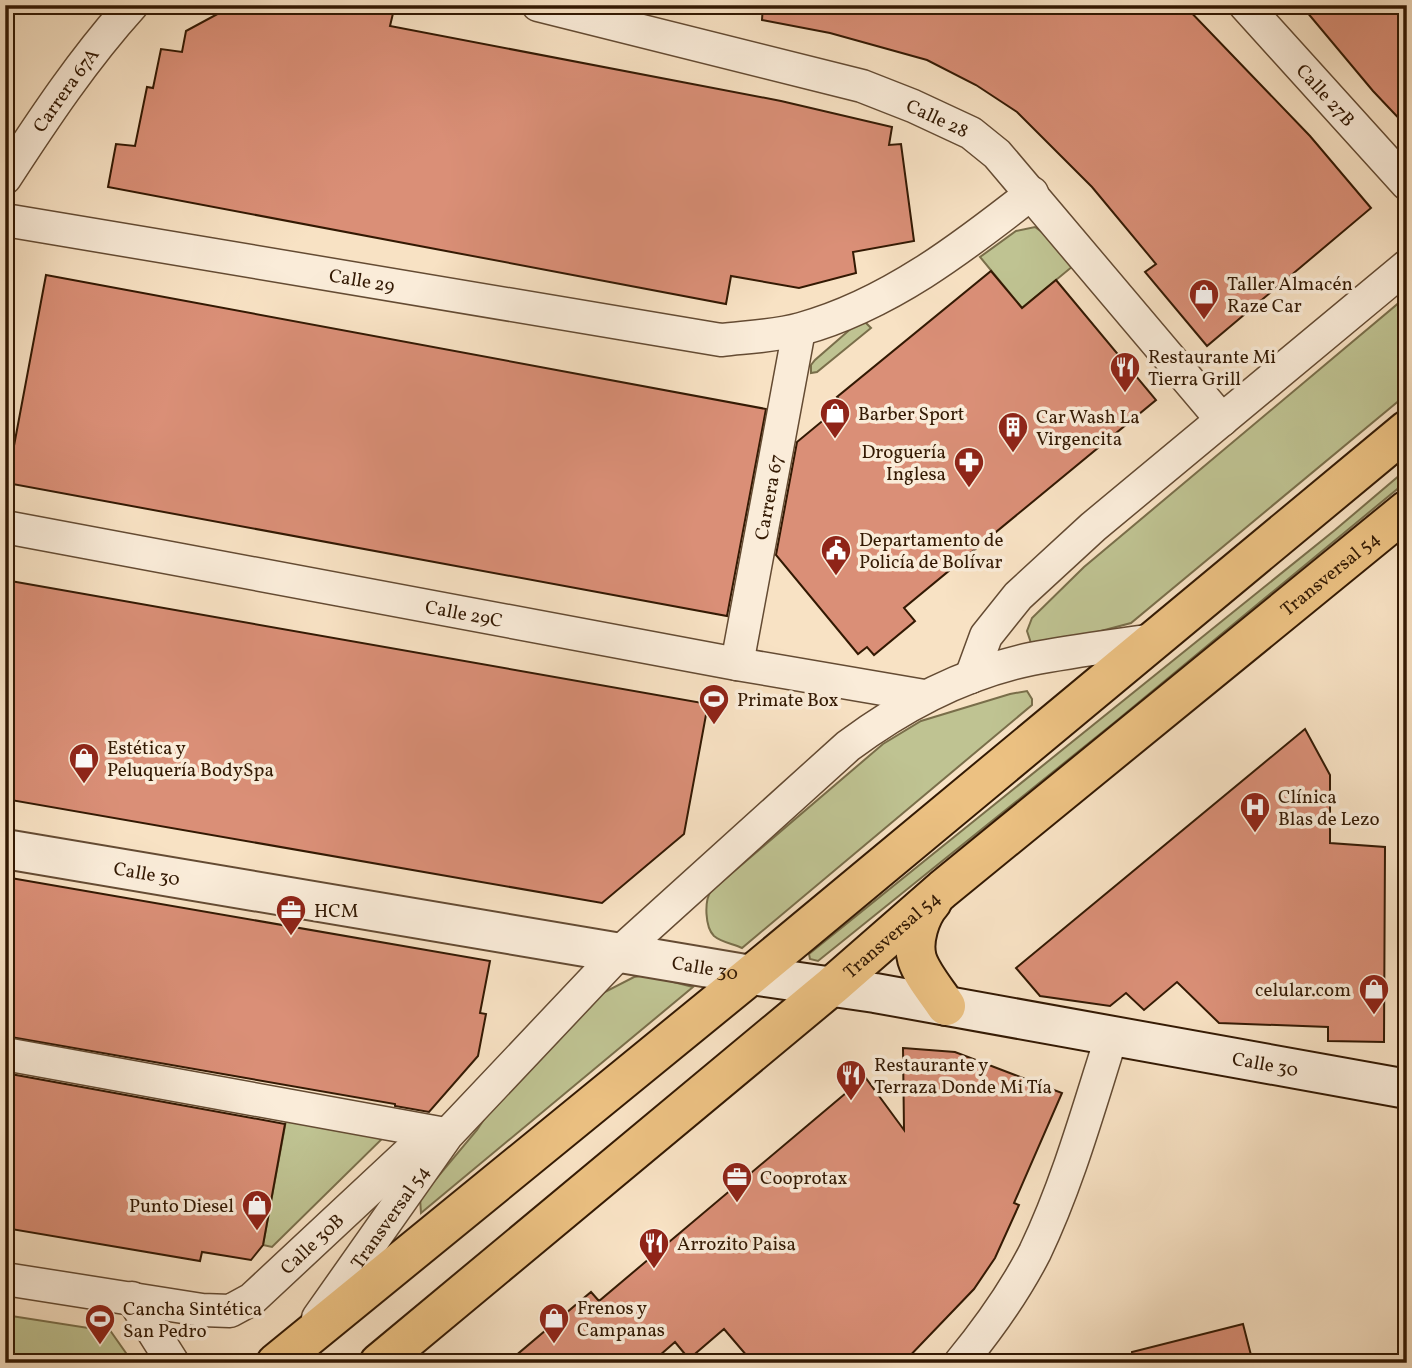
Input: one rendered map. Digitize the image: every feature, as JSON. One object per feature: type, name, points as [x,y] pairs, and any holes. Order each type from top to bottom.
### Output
[{"type":"main road","name":"Transversal 54","points":[[276,1363],[751,975],[1407,430]]},
{"type":"main road","name":"Transversal 54","points":[[379,1363],[832,986],[943,889],[1407,510]]},
{"type":"main road","points":[[943,889],[926,908],[917,932],[917,958],[946,1006]]},
{"type":"street","name":"Carrera 67A","points":[[5,177],[66,87],[132,5]]},
{"type":"street","name":"Calle 28","points":[[538,5],[862,86],[971,133],[997,154],[1032,193],[1222,420]]},
{"type":"street","name":"Calle 27B","points":[[1245,5],[1407,184]]},
{"type":"street","name":"Calle 29","points":[[5,220],[720,340],[799,330],[858,309],[927,270],[1032,193]]},
{"type":"street","points":[[971,677],[986,636],[1018,596],[1093,527],[1407,266]]},
{"type":"street","name":"Carrera 67","points":[[737,664],[799,330]]},
{"type":"street","name":"Calle 29C","points":[[5,527],[737,664],[924,696]]},
{"type":"street","name":"Transversal 54","points":[[306,1336],[439,1134],[620,952],[848,746],[879,722],[924,696],[971,677],[1029,660],[1153,640]]},
{"type":"street","name":"Calle 30","points":[[5,849],[751,975],[832,986],[1407,1089]]},
{"type":"street","points":[[960,1363],[1014,1289],[1034,1252],[1079,1140],[1112,1035]]},
{"type":"street","points":[[5,1054],[439,1134]]},
{"type":"street","name":"Calle 30B","points":[[5,1279],[218,1312],[230,1311],[252,1299],[439,1134]]},
{"type":"street","points":[[132,1298],[173,1363]]},
{"type":"green space","points":[[1035,227],[1046,235],[1073,266],[1022,308],[980,257],[1016,231]]},
{"type":"green space","points":[[1407,296],[1407,394],[1131,623],[1033,649],[1027,631],[1032,618],[1084,567]]},
{"type":"green space","points":[[862,319],[871,328],[817,372],[811,373],[811,365],[815,360]]},
{"type":"green space","points":[[1407,469],[1407,481],[1115,722],[818,961],[810,959],[809,954]]},
{"type":"green space","points":[[1027,691],[1032,705],[742,948],[714,936],[706,914],[711,891],[883,744],[921,721]]},
{"type":"green space","points":[[646,975],[693,987],[421,1213],[420,1198],[489,1112],[595,997],[634,977]]},
{"type":"green space","points":[[287,1115],[388,1133],[272,1247],[263,1245]]},
{"type":"green space","points":[[5,1315],[101,1330],[107,1326],[133,1363],[5,1363]]},
{"type":"building","points":[[234,5],[395,5],[390,26],[781,101],[892,127],[889,145],[901,144],[914,241],[853,252],[856,273],[799,288],[731,276],[726,304],[108,187],[116,144],[135,146],[147,87],[153,88],[161,49],[182,52],[186,31]]},
{"type":"building","points":[[763,5],[1184,5],[1310,136],[1371,208],[1207,346],[1145,272],[1156,264],[1092,187],[1017,112],[976,85],[927,60],[830,33],[762,20]]},
{"type":"building","points":[[1301,5],[1407,5],[1407,127],[1373,91]]},
{"type":"building","points":[[991,271],[1022,308],[1056,280],[1156,400],[904,608],[915,621],[874,655],[867,647],[858,654],[776,555],[797,442],[843,404],[837,397]]},
{"type":"building","points":[[46,275],[766,409],[727,616],[7,483]]},
{"type":"building","points":[[5,580],[708,704],[684,834],[602,903],[5,799]]},
{"type":"building","name":"Clínica Blas de Lezo","points":[[1305,729],[1330,775],[1330,843],[1385,847],[1384,1042],[1328,1041],[1328,1027],[1219,1023],[1177,982],[1144,1010],[1126,993],[1110,1006],[1040,996],[1016,968]]},
{"type":"building","points":[[5,877],[490,961],[480,1013],[486,1014],[478,1056],[429,1112],[5,1036]]},
{"type":"building","points":[[903,1048],[955,1052],[1062,1093],[1014,1203],[1019,1205],[995,1258],[974,1289],[903,1363],[753,1363],[724,1329],[689,1359],[675,1342],[651,1363],[507,1363],[591,1292],[599,1301],[865,1077],[904,1130]]},
{"type":"building","points":[[5,1073],[285,1124],[263,1245],[251,1260],[202,1252],[200,1261],[5,1228]]},
{"type":"building","points":[[1243,1324],[1253,1363],[1133,1363],[1132,1352]]},
{"type":"place","name":"Taller Almacén Raze Car","points":[[1204,321]]},
{"type":"place","name":"Restaurante Mi Tierra Grill","points":[[1125,394]]},
{"type":"place","name":"Barber Sport","points":[[835,440]]},
{"type":"place","name":"Car Wash La Virgencita","points":[[1013,454]]},
{"type":"place","name":"Droguería Inglesa","points":[[969,489]]},
{"type":"place","name":"Departamento de Policía de Bolívar","points":[[836,577]]},
{"type":"place","name":"Primate Box","points":[[714,726]]},
{"type":"place","name":"Estética y Peluquería BodySpa","points":[[84,785]]},
{"type":"place","name":"Clínica Blas de Lezo","points":[[1255,834]]},
{"type":"place","name":"HCM","points":[[291,937]]},
{"type":"place","name":"celular.com","points":[[1374,1016]]},
{"type":"place","name":"Restaurante y Terraza Donde Mi Tía","points":[[851,1102]]},
{"type":"place","name":"Cooprotax","points":[[737,1204]]},
{"type":"place","name":"Punto Diesel","points":[[257,1232]]},
{"type":"place","name":"Arrozito Paisa","points":[[654,1270]]},
{"type":"place","name":"Frenos y Campanas","points":[[554,1345]]},
{"type":"place","name":"Cancha Sintética San Pedro","points":[[100,1346]]}]
